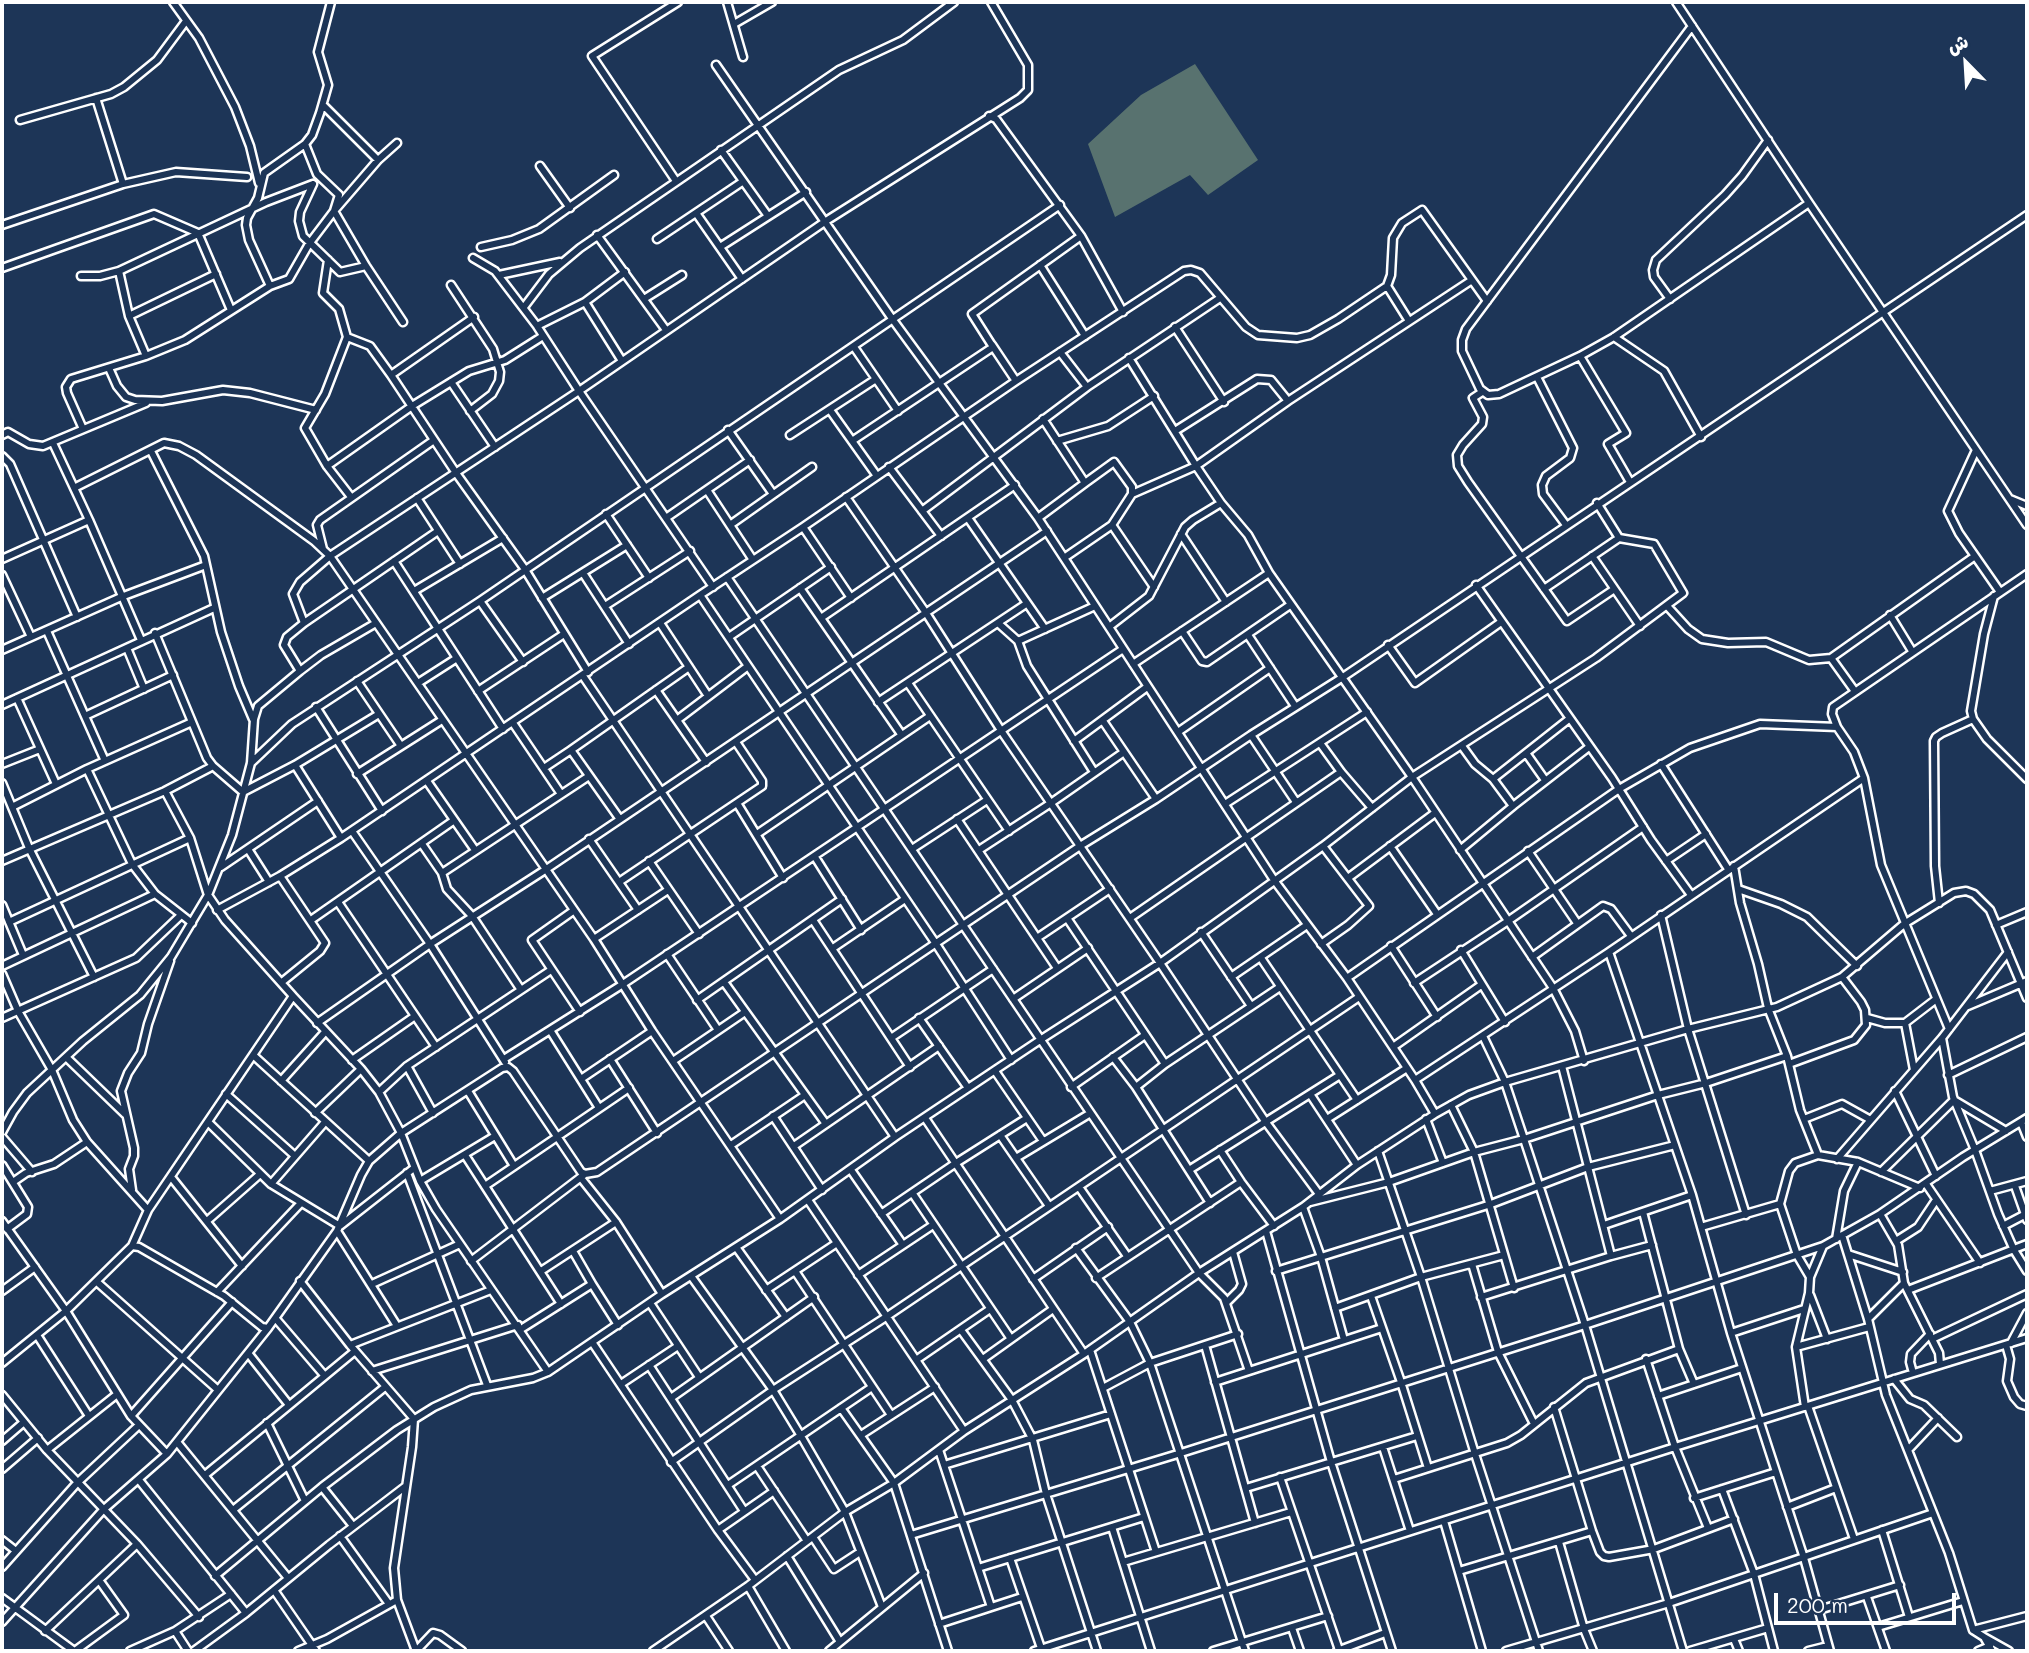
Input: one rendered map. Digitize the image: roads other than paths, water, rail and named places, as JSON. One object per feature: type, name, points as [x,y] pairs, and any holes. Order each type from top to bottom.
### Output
[{"type":"street","points":[[173,2],[208,54],[235,107],[250,146],[260,185]]},
{"type":"street","points":[[270,286],[246,232],[247,218],[258,198],[267,169],[305,144],[312,135],[328,85],[318,52],[331,2]]},
{"type":"street","points":[[676,181],[592,57],[678,2]]},
{"type":"street","points":[[727,2],[743,57]]},
{"type":"street","points":[[734,24],[772,2]]},
{"type":"street","points":[[524,307],[562,262],[597,235],[839,70],[904,40],[954,2]]},
{"type":"street","points":[[304,623],[293,594],[300,582],[330,556],[579,391],[826,221],[1028,90],[1028,65],[991,2]]},
{"type":"street","points":[[1676,2],[2027,525]]},
{"type":"street","points":[[20,120],[96,99],[124,87],[139,77],[168,47],[186,21]]},
{"type":"street","points":[[1482,392],[1466,362],[1462,345],[1466,329],[1692,26]]},
{"type":"street","points":[[716,65],[893,320],[1047,531],[1273,880],[1347,978],[1435,1114]]},
{"type":"street","points":[[96,99],[123,184]]},
{"type":"street","points":[[323,105],[377,160]]},
{"type":"street","points":[[989,116],[996,119],[1082,236],[1123,312]]},
{"type":"street","points":[[1670,299],[1654,276],[1656,260],[1725,195],[1768,140]]},
{"type":"street","points":[[83,429],[67,394],[67,384],[74,378],[146,356],[185,340],[270,286],[283,282],[293,274],[309,244],[334,211],[377,160],[397,143]]},
{"type":"street","points":[[305,144],[319,177],[339,195],[334,211],[403,322]]},
{"type":"street","points":[[721,150],[768,216]]},
{"type":"street","points":[[540,166],[570,208]]},
{"type":"street","points":[[2,225],[123,184],[176,173],[247,177]]},
{"type":"street","points":[[481,247],[526,235],[570,208],[614,175]]},
{"type":"street","points":[[319,177],[303,202],[299,221],[303,236],[340,272],[366,266]]},
{"type":"street","points":[[657,239],[742,182]]},
{"type":"street","points":[[81,276],[100,276],[119,271],[198,233],[313,184]]},
{"type":"street","points":[[720,247],[806,192]]},
{"type":"street","points":[[1614,590],[1567,621],[1458,466],[1460,448],[1484,421],[1473,398],[1482,392],[1495,395],[1537,377],[1614,337],[1809,203]]},
{"type":"street","points":[[251,763],[284,730],[316,707],[480,601],[524,568],[1060,205]]},
{"type":"street","points":[[217,910],[280,876],[352,831],[1016,381],[1187,270],[1200,273],[1246,327],[1258,335],[1297,338],[1310,335],[1387,286],[1391,275],[1393,238],[1402,223],[1422,210],[1487,301]]},
{"type":"street","points":[[696,213],[742,279]]},
{"type":"street","points":[[2,268],[154,214],[198,233],[231,310]]},
{"type":"street","points":[[471,1261],[583,1176],[597,1172],[657,1133],[1080,846],[1343,677],[2027,215]]},
{"type":"street","points":[[597,235],[666,330]]},
{"type":"street","points":[[972,314],[1082,236]]},
{"type":"street","points":[[473,258],[499,275],[524,307],[713,587]]},
{"type":"street","points":[[328,260],[323,293],[339,309],[347,337],[316,410],[305,429],[327,466],[351,497]]},
{"type":"street","points":[[499,275],[562,262]]},
{"type":"street","points":[[1040,265],[1085,336]]},
{"type":"street","points":[[119,271],[129,316],[146,356]]},
{"type":"street","points":[[537,326],[585,302],[625,272]]},
{"type":"street","points":[[129,316],[216,274]]},
{"type":"street","points":[[644,299],[682,275]]},
{"type":"street","points":[[1132,494],[1196,466],[1288,401],[1472,280]]},
{"type":"street","points":[[451,285],[493,349],[500,372],[496,388],[470,411]]},
{"type":"street","points":[[1387,286],[1409,321]]},
{"type":"street","points":[[922,511],[1087,387],[1220,298]]},
{"type":"street","points":[[585,302],[622,361]]},
{"type":"street","points":[[972,314],[1016,381]]},
{"type":"street","points":[[852,441],[993,347],[972,314]]},
{"type":"street","points":[[391,375],[474,317]]},
{"type":"street","points":[[1175,327],[1224,402]]},
{"type":"street","points":[[327,466],[412,406],[475,367],[512,357],[543,336]]},
{"type":"street","points":[[347,337],[370,346],[524,568],[614,719],[895,1138]]},
{"type":"street","points":[[1614,337],[1664,372],[1701,437]]},
{"type":"street","points":[[853,347],[898,411]]},
{"type":"street","points":[[1060,352],[1087,387]]},
{"type":"street","points":[[1580,356],[1626,433],[1608,444],[1630,482]]},
{"type":"street","points":[[1129,358],[1196,466],[1248,535],[1269,573],[1412,777],[1553,988],[1567,1012],[1584,1061]]},
{"type":"street","points":[[109,368],[117,386],[126,397],[148,402]]},
{"type":"street","points":[[1537,377],[1573,448],[1570,458],[1546,476],[1542,485],[1544,494],[1566,525]]},
{"type":"street","points":[[1175,431],[1253,381],[1262,378],[1274,383],[1288,401]]},
{"type":"street","points":[[790,435],[876,379]]},
{"type":"street","points":[[451,382],[495,447]]},
{"type":"street","points":[[2,435],[8,432],[36,446],[53,443],[148,402],[223,390],[250,393],[316,410]]},
{"type":"street","points":[[1057,441],[1108,426],[1154,396]]},
{"type":"street","points":[[830,410],[877,476]]},
{"type":"street","points":[[1043,419],[1085,483]]},
{"type":"street","points":[[728,430],[774,494]]},
{"type":"street","points":[[323,550],[317,525],[320,520],[433,440]]},
{"type":"street","points":[[53,443],[141,640]]},
{"type":"street","points":[[74,488],[164,443],[187,449],[330,556],[465,756],[594,939],[652,1031],[780,1219]]},
{"type":"street","points":[[1976,450],[1948,510],[1997,594],[1973,688],[1970,711],[1987,739],[2027,779]]},
{"type":"street","points":[[151,451],[197,541],[206,565],[214,608],[239,687],[254,719]]},
{"type":"street","points":[[2,456],[10,464],[77,617]]},
{"type":"street","points":[[666,518],[750,460]]},
{"type":"street","points":[[1038,518],[1114,462],[1132,487],[1132,494],[1112,525],[1064,558]]},
{"type":"street","points":[[730,525],[812,467]]},
{"type":"street","points":[[889,467],[941,536]]},
{"type":"street","points":[[821,618],[1015,485]]},
{"type":"street","points":[[707,489],[753,561]]},
{"type":"street","points":[[846,497],[1265,1121],[1319,1194]]},
{"type":"street","points":[[417,498],[460,564]]},
{"type":"street","points":[[2009,498],[2027,506]]},
{"type":"street","points":[[1109,627],[1141,602],[1154,587],[1181,534],[1193,520],[1222,503]]},
{"type":"street","points":[[1597,503],[1619,538]]},
{"type":"street","points":[[606,514],[649,578]]},
{"type":"street","points":[[968,518],[1045,629]]},
{"type":"street","points":[[2,559],[89,520]]},
{"type":"street","points":[[1112,525],[1154,587]]},
{"type":"street","points":[[803,527],[851,598]]},
{"type":"street","points":[[300,671],[284,645],[287,638],[304,623],[438,531]]},
{"type":"street","points":[[317,1023],[430,944],[545,870],[1047,531]]},
{"type":"street","points":[[1181,534],[1226,602]]},
{"type":"street","points":[[415,592],[503,538]]},
{"type":"street","points":[[215,1576],[305,1501],[414,1419],[455,1396],[487,1385],[516,1381],[548,1372],[662,1294],[780,1219],[968,1088],[1160,963],[1412,777],[1549,690],[1668,607],[1681,596],[1683,590],[1654,544],[1619,538],[1544,589]]},
{"type":"street","points":[[542,598],[627,545]]},
{"type":"street","points":[[606,606],[690,551]]},
{"type":"street","points":[[1592,556],[1640,626]]},
{"type":"street","points":[[1668,607],[1688,629],[1702,639],[1728,643],[1766,642],[1810,660],[1831,658],[1975,556]]},
{"type":"street","points":[[394,561],[503,729]]},
{"type":"street","points":[[2,650],[121,597],[206,565]]},
{"type":"street","points":[[729,637],[831,567]]},
{"type":"street","points":[[583,573],[629,644]]},
{"type":"street","points":[[1133,664],[1269,573]]},
{"type":"street","points":[[1949,1029],[1881,865],[1864,778],[1854,752],[1837,727],[1832,714],[1833,707],[1854,690],[2027,574]]},
{"type":"street","points":[[2,575],[31,637]]},
{"type":"street","points":[[727,577],[1089,1114],[1199,1273],[1220,1293],[1238,1334],[1249,1371]]},
{"type":"street","points":[[1476,586],[1691,895]]},
{"type":"street","points":[[800,587],[901,734]]},
{"type":"street","points":[[700,595],[936,944],[1011,1060]]},
{"type":"street","points":[[480,601],[523,662]]},
{"type":"street","points":[[878,702],[1026,604]]},
{"type":"street","points":[[1182,631],[1205,662],[1290,604]]},
{"type":"street","points":[[1018,641],[1095,606]]},
{"type":"street","points":[[2,705],[214,608]]},
{"type":"street","points":[[1890,615],[1912,651]]},
{"type":"street","points":[[1388,645],[1415,683],[1501,622]]},
{"type":"street","points":[[32,1172],[2,1135],[13,1112],[27,1093],[66,1057],[140,995],[171,957],[192,923],[208,895],[232,835],[251,763],[254,719],[258,706],[321,655],[376,623]]},
{"type":"street","points":[[660,623],[708,696]]},
{"type":"street","points":[[998,623],[1018,641],[1027,666],[1094,772]]},
{"type":"street","points":[[47,631],[105,761]]},
{"type":"street","points":[[155,633],[212,766],[243,792]]},
{"type":"street","points":[[478,691],[564,634]]},
{"type":"street","points":[[1248,635],[1295,706]]},
{"type":"street","points":[[127,648],[144,689]]},
{"type":"street","points":[[504,1059],[699,934],[1124,649]]},
{"type":"street","points":[[418,683],[457,658]]},
{"type":"street","points":[[1831,658],[1854,690]]},
{"type":"street","points":[[677,720],[748,666]]},
{"type":"street","points":[[544,768],[689,667]]},
{"type":"street","points":[[1178,732],[1269,668]]},
{"type":"street","points":[[85,716],[173,675]]},
{"type":"street","points":[[358,681],[401,746]]},
{"type":"street","points":[[908,683],[1009,831]]},
{"type":"street","points":[[1074,741],[1147,687]]},
{"type":"street","points":[[656,691],[706,762]]},
{"type":"street","points":[[17,698],[56,784]]},
{"type":"street","points":[[316,707],[382,811]]},
{"type":"street","points":[[1225,804],[1367,712]]},
{"type":"street","points":[[243,792],[295,765],[379,714]]},
{"type":"street","points":[[757,834],[930,716]]},
{"type":"street","points":[[1493,779],[1569,719]]},
{"type":"street","points":[[1938,903],[1934,741],[1942,733],[1973,719]]},
{"type":"street","points":[[357,774],[442,720]]},
{"type":"street","points":[[1103,721],[1156,799]]},
{"type":"street","points":[[12,807],[87,769],[192,722]]},
{"type":"street","points":[[513,723],[561,794]]},
{"type":"street","points":[[1347,978],[1619,789],[1690,748],[1759,724],[1837,727]]},
{"type":"street","points":[[1251,735],[1296,802]]},
{"type":"street","points":[[618,882],[762,784],[736,742]]},
{"type":"street","points":[[1321,743],[1341,772],[1372,808]]},
{"type":"street","points":[[1462,746],[1475,764],[1493,779],[1513,806]]},
{"type":"street","points":[[1460,850],[1589,747]]},
{"type":"street","points":[[2,764],[40,749]]},
{"type":"street","points":[[571,750],[619,818]]},
{"type":"street","points":[[979,850],[1124,752]]},
{"type":"street","points":[[1525,753],[1545,780]]},
{"type":"street","points":[[1661,764],[1706,834],[1731,867],[1768,1008],[1787,1056],[1804,1119],[1818,1156]]},
{"type":"street","points":[[295,765],[341,838]]},
{"type":"street","points":[[2,861],[165,791],[212,766]]},
{"type":"street","points":[[87,769],[132,864],[155,894],[192,923]]},
{"type":"street","points":[[1130,918],[1341,772]]},
{"type":"street","points":[[442,873],[589,776]]},
{"type":"street","points":[[1415,1080],[1505,1022],[1864,778]]},
{"type":"street","points":[[427,781],[475,850]]},
{"type":"street","points":[[2,783],[29,848],[94,977]]},
{"type":"street","points":[[165,791],[190,838],[208,895],[217,910],[379,1092],[401,1133],[420,1181],[471,1261],[548,1372]]},
{"type":"street","points":[[912,849],[987,800]]},
{"type":"street","points":[[219,868],[318,801]]},
{"type":"street","points":[[737,803],[783,878]]},
{"type":"street","points":[[1348,878],[1435,813]]},
{"type":"street","points":[[957,820],[1057,968]]},
{"type":"street","points":[[311,920],[453,821]]},
{"type":"street","points":[[1414,982],[1508,921],[1643,827]]},
{"type":"street","points":[[352,831],[662,1294]]},
{"type":"street","points":[[1666,861],[1706,834]]},
{"type":"street","points":[[9,922],[190,838]]},
{"type":"street","points":[[589,839],[638,910]]},
{"type":"street","points":[[422,844],[442,873],[447,888],[472,916],[521,990]]},
{"type":"street","points":[[1321,944],[1368,908],[1368,903],[1322,846]]},
{"type":"street","points":[[1390,846],[1437,914]]},
{"type":"street","points":[[248,849],[269,882]]},
{"type":"street","points":[[1528,851],[1577,923]]},
{"type":"street","points":[[815,857],[861,930]]},
{"type":"street","points":[[649,861],[699,934]]},
{"type":"street","points":[[280,876],[323,938],[324,947],[282,982]]},
{"type":"street","points":[[1037,938],[1110,889]]},
{"type":"street","points":[[1738,889],[1781,904],[1807,917],[1857,965]]},
{"type":"street","points":[[594,939],[668,890]]},
{"type":"street","points":[[653,1651],[748,1586],[845,1512],[894,1483],[964,1431],[1087,1352],[1199,1273],[1306,1205],[1357,1165],[1426,1119],[1469,1095],[1688,1029],[1777,1007],[1842,977],[1885,938],[1954,893],[1966,891],[1974,894],[1990,910],[2024,983],[2027,998]]},
{"type":"street","points":[[2,966],[155,894]]},
{"type":"street","points":[[697,1000],[842,899]]},
{"type":"street","points":[[833,948],[905,899]]},
{"type":"street","points":[[338,902],[436,1047]]},
{"type":"street","points":[[2,905],[23,955]]},
{"type":"street","points":[[1532,957],[1603,906],[1607,906],[1631,936]]},
{"type":"street","points":[[573,911],[531,940],[580,1012]]},
{"type":"street","points":[[1996,925],[2027,912]]},
{"type":"street","points":[[1661,915],[1688,1029],[1746,1215]]},
{"type":"street","points":[[2,1018],[136,958],[180,916]]},
{"type":"street","points":[[1067,918],[1165,1064]]},
{"type":"street","points":[[813,920],[910,1067]]},
{"type":"street","points":[[1231,976],[1307,925]]},
{"type":"street","points":[[1201,932],[1251,1006]]},
{"type":"street","points":[[1391,946],[1437,1017]]},
{"type":"street","points":[[1013,999],[1088,948]]},
{"type":"street","points":[[1461,950],[1505,1022]]},
{"type":"street","points":[[1609,952],[1692,1195],[1731,1333],[1804,1558],[1829,1648],[1808,1651]]},
{"type":"street","points":[[1837,1159],[1942,1038],[2008,952]]},
{"type":"street","points":[[667,954],[718,1030]]},
{"type":"street","points":[[133,1192],[129,1169],[134,1148],[122,1100],[124,1082],[141,1053],[171,957]]},
{"type":"street","points":[[1261,957],[1357,1100]]},
{"type":"street","points":[[891,1038],[993,969]]},
{"type":"street","points":[[379,1092],[407,1066],[551,970]]},
{"type":"street","points":[[2,974],[18,1011],[52,1070],[65,1104],[87,1142],[148,1210]]},
{"type":"street","points":[[1789,1064],[1854,1040],[1866,1025],[1867,1018],[1861,1002],[1842,977]]},
{"type":"street","points":[[724,982],[826,1124]]},
{"type":"street","points":[[1967,1006],[2024,983]]},
{"type":"street","points":[[1393,1047],[1481,985]]},
{"type":"street","points":[[1136,1087],[1165,1064],[1280,987]]},
{"type":"street","points":[[2,1363],[66,1311],[132,1246],[148,1210],[293,996]]},
{"type":"street","points":[[671,1462],[773,1390],[886,1317],[1359,997]]},
{"type":"street","points":[[1867,1018],[1885,1023],[1905,1023],[1935,1000]]},
{"type":"street","points":[[673,1061],[745,1012]]},
{"type":"street","points":[[352,1060],[415,1016]]},
{"type":"street","points":[[919,1018],[968,1088]]},
{"type":"street","points":[[1905,1023],[1914,1070]]},
{"type":"street","points":[[550,1030],[599,1108]]},
{"type":"street","points":[[581,1079],[652,1031]]},
{"type":"street","points":[[281,1081],[326,1032]]},
{"type":"street","points":[[1071,1087],[1145,1035]]},
{"type":"street","points":[[1483,1036],[1505,1082],[1585,1325],[1684,1651]]},
{"type":"street","points":[[1942,1038],[1954,1100],[2003,1226],[2027,1271]]},
{"type":"street","points":[[1948,1075],[2027,1041]]},
{"type":"street","points":[[794,1146],[939,1046]]},
{"type":"street","points":[[253,1055],[369,1161]]},
{"type":"street","points":[[1306,1205],[1389,1182],[1474,1152],[1524,1139],[1787,1056]]},
{"type":"street","points":[[66,1057],[126,1115]]},
{"type":"street","points":[[1113,1057],[1136,1087],[1210,1203]]},
{"type":"street","points":[[610,1059],[657,1133]]},
{"type":"street","points":[[407,1066],[433,1113]]},
{"type":"street","points":[[1562,1066],[1611,1256]]},
{"type":"street","points":[[339,1229],[369,1161],[401,1133],[502,1068],[508,1067]]},
{"type":"street","points":[[1327,1119],[1407,1068]]},
{"type":"street","points":[[315,1114],[361,1069]]},
{"type":"street","points":[[995,1071],[1043,1141]]},
{"type":"street","points":[[1189,1170],[1340,1076]]},
{"type":"street","points":[[485,1186],[629,1088]]},
{"type":"street","points":[[468,1091],[514,1166]]},
{"type":"street","points":[[1895,1091],[1936,1177]]},
{"type":"street","points":[[226,1094],[295,1156]]},
{"type":"street","points":[[1310,1094],[1357,1165]]},
{"type":"street","points":[[731,1145],[805,1095]]},
{"type":"street","points":[[1954,1100],[2006,1131]]},
{"type":"street","points":[[1881,1172],[1954,1100]]},
{"type":"street","points":[[1804,1119],[1842,1104],[1870,1119]]},
{"type":"street","points":[[1451,1105],[1474,1152],[1514,1287]]},
{"type":"street","points":[[1016,1158],[1089,1114]]},
{"type":"street","points":[[774,1116],[822,1190]]},
{"type":"street","points":[[925,1118],[1053,1309],[1087,1352],[1103,1388],[1156,1552]]},
{"type":"street","points":[[881,1214],[1027,1118]]},
{"type":"street","points":[[1426,1119],[1443,1163]]},
{"type":"street","points":[[911,1535],[1585,1325],[1823,1246],[1880,1214],[2024,1120],[2027,1137]]},
{"type":"street","points":[[208,1122],[259,1175],[339,1229],[397,1326]]},
{"type":"street","points":[[271,1184],[325,1122]]},
{"type":"street","points":[[1000,1135],[1049,1206]]},
{"type":"street","points":[[420,1181],[495,1136]]},
{"type":"street","points":[[13,1182],[21,1176],[54,1164],[87,1142]]},
{"type":"street","points":[[1276,1271],[1491,1204],[1588,1167],[1675,1145]]},
{"type":"street","points":[[1220,1150],[1274,1226]]},
{"type":"street","points":[[1378,1151],[1450,1367],[1475,1454],[1539,1651]]},
{"type":"street","points":[[465,1155],[561,1304]]},
{"type":"street","points":[[1811,1277],[1797,1255],[1780,1204],[1789,1171],[1795,1163],[1818,1156],[1858,1162],[1923,1186],[1936,1200],[1980,1263]]},
{"type":"street","points":[[1858,1162],[1844,1191],[1839,1237],[1848,1254],[1868,1319],[1882,1382],[1949,1553],[1973,1630],[2010,1651]]},
{"type":"street","points":[[2,1165],[27,1204],[28,1211],[7,1229]]},
{"type":"street","points":[[2,1622],[103,1510],[167,1454],[276,1319],[339,1229],[414,1168]]},
{"type":"street","points":[[851,1170],[903,1245]]},
{"type":"street","points":[[407,1173],[487,1385]]},
{"type":"street","points":[[207,1221],[259,1175]]},
{"type":"street","points":[[171,1177],[242,1266]]},
{"type":"street","points":[[1990,1191],[2027,1181]]},
{"type":"street","points":[[1096,1278],[1241,1182]]},
{"type":"street","points":[[2003,1226],[2026,1216],[2015,1186]]},
{"type":"street","points":[[1079,1187],[1127,1256]]},
{"type":"street","points":[[913,1194],[1011,1339]]},
{"type":"street","points":[[1604,1225],[1692,1195]]},
{"type":"street","points":[[808,1200],[964,1431]]},
{"type":"street","points":[[1896,1241],[1918,1227],[1936,1200]]},
{"type":"street","points":[[218,1292],[300,1204]]},
{"type":"street","points":[[1702,1227],[1780,1204]]},
{"type":"street","points":[[1306,1205],[1344,1340]]},
{"type":"street","points":[[1643,1212],[1679,1349],[1694,1384]]},
{"type":"street","points":[[1880,1214],[1896,1241],[1906,1286],[1939,1353],[1940,1364]]},
{"type":"street","points":[[2,1221],[66,1311],[116,1395],[131,1416],[167,1454]]},
{"type":"street","points":[[541,1271],[616,1222]]},
{"type":"street","points":[[859,1275],[933,1224]]},
{"type":"street","points":[[1033,1279],[1108,1227]]},
{"type":"street","points":[[1266,1231],[1331,1462],[1392,1651]]},
{"type":"street","points":[[766,1290],[837,1243]]},
{"type":"street","points":[[372,1284],[460,1244]]},
{"type":"street","points":[[1868,1319],[1906,1286],[1980,1263],[2027,1244]]},
{"type":"street","points":[[1481,1297],[1652,1245]]},
{"type":"street","points":[[132,1246],[139,1247],[218,1292],[262,1327],[268,1328]]},
{"type":"street","points":[[1823,1246],[1811,1277],[1796,1347],[1806,1406],[1854,1539]]},
{"type":"street","points":[[736,1247],[786,1317]]},
{"type":"street","points":[[1076,1248],[1130,1322],[1150,1363],[1245,1651]]},
{"type":"street","points":[[573,1251],[618,1325]]},
{"type":"street","points":[[1226,1303],[1242,1284],[1233,1252]]},
{"type":"street","points":[[1848,1254],[1903,1272]]},
{"type":"street","points":[[1335,1308],[1421,1277],[1504,1255]]},
{"type":"street","points":[[1472,1264],[1497,1352],[1534,1424]]},
{"type":"street","points":[[2,1291],[36,1267]]},
{"type":"street","points":[[795,1271],[891,1415]]},
{"type":"street","points":[[691,1276],[773,1390],[845,1512],[882,1607]]},
{"type":"street","points":[[97,1282],[218,1390]]},
{"type":"street","points":[[300,1282],[352,1348],[414,1419],[394,1568],[397,1600],[416,1651],[430,1635],[437,1633],[463,1651]]},
{"type":"street","points":[[372,1371],[519,1327],[592,1284]]},
{"type":"street","points":[[205,1475],[324,1376],[352,1348],[397,1326],[491,1290]]},
{"type":"street","points":[[1809,1293],[1827,1339]]},
{"type":"street","points":[[1913,1373],[1911,1354],[1931,1336],[2027,1294]]},
{"type":"street","points":[[1371,1296],[1427,1468]]},
{"type":"street","points":[[671,1398],[814,1297]]},
{"type":"street","points":[[131,1416],[232,1302]]},
{"type":"street","points":[[650,1303],[699,1377]]},
{"type":"street","points":[[916,1360],[990,1309]]},
{"type":"street","points":[[983,1359],[1053,1309]]},
{"type":"street","points":[[1731,1333],[1804,1309]]},
{"type":"street","points":[[2027,1313],[2008,1344],[2010,1359],[2007,1381],[2014,1397],[2020,1404],[2027,1406]]},
{"type":"street","points":[[276,1319],[324,1376]]},
{"type":"street","points":[[1796,1347],[1869,1327]]},
{"type":"street","points":[[1215,1382],[1382,1328]]},
{"type":"street","points":[[961,1330],[1012,1401],[1033,1440],[1046,1494],[1097,1651]]},
{"type":"street","points":[[1103,1388],[1150,1363],[1238,1334]]},
{"type":"street","points":[[37,1335],[89,1416]]},
{"type":"street","points":[[1010,1558],[1039,1651],[1359,1547],[2027,1338]]},
{"type":"street","points":[[592,1342],[671,1462],[755,1580]]},
{"type":"street","points":[[1205,1345],[1255,1522]]},
{"type":"street","points":[[621,1384],[678,1346]]},
{"type":"street","points":[[1394,1479],[1507,1443],[1586,1383],[1679,1349]]},
{"type":"street","points":[[248,1353],[289,1405]]},
{"type":"street","points":[[1939,1353],[1950,1361]]},
{"type":"street","points":[[1646,1359],[1675,1447],[1708,1528]]},
{"type":"street","points":[[649,1365],[744,1511]]},
{"type":"street","points":[[1658,1396],[1742,1368]]},
{"type":"street","points":[[1894,1378],[1907,1396],[1924,1405],[1957,1437]]},
{"type":"street","points":[[233,1510],[385,1387]]},
{"type":"street","points":[[728,1485],[872,1387]]},
{"type":"street","points":[[861,1435],[935,1387]]},
{"type":"street","points":[[2,1395],[47,1450],[137,1544],[199,1617]]},
{"type":"street","points":[[47,1450],[116,1395]]},
{"type":"street","points":[[1554,1407],[1592,1531],[1604,1556],[1654,1549],[1734,1519]]},
{"type":"street","points":[[841,1408],[894,1483],[948,1651]]},
{"type":"street","points":[[944,1465],[1111,1414]]},
{"type":"street","points":[[1908,1450],[1938,1418]]},
{"type":"street","points":[[2,1441],[24,1422]]},
{"type":"street","points":[[267,1423],[305,1501]]},
{"type":"street","points":[[2,1567],[77,1483],[139,1425]]},
{"type":"street","points":[[1246,1488],[1417,1437]]},
{"type":"street","points":[[2,1469],[38,1438]]},
{"type":"street","points":[[177,1442],[288,1578]]},
{"type":"street","points":[[1383,1447],[1410,1531]]},
{"type":"street","points":[[939,1450],[991,1607]]},
{"type":"street","points":[[757,1466],[834,1569],[860,1552]]},
{"type":"street","points":[[1695,1498],[1776,1472]]},
{"type":"street","points":[[1280,1477],[1328,1616],[1337,1651],[1385,1633]]},
{"type":"street","points":[[139,1480],[246,1613]]},
{"type":"street","points":[[194,1651],[406,1486]]},
{"type":"street","points":[[322,1488],[353,1526]]},
{"type":"street","points":[[1787,1507],[1836,1488]]},
{"type":"street","points":[[1722,1489],[1754,1574],[1774,1651]]},
{"type":"street","points":[[718,1530],[774,1491]]},
{"type":"street","points":[[1123,1562],[1291,1512]]},
{"type":"street","points":[[1506,1651],[1670,1603],[1933,1513]]},
{"type":"street","points":[[978,1568],[1144,1517]]},
{"type":"street","points":[[1444,1521],[1482,1651]]},
{"type":"street","points":[[1112,1527],[1151,1651]]},
{"type":"street","points":[[1882,1530],[1909,1617]]},
{"type":"street","points":[[1459,1571],[1592,1531]]},
{"type":"street","points":[[340,1536],[389,1604]]},
{"type":"street","points":[[2,1540],[16,1551]]},
{"type":"street","points":[[1559,1542],[1593,1651]]},
{"type":"street","points":[[45,1630],[137,1544]]},
{"type":"street","points":[[787,1556],[840,1642]]},
{"type":"street","points":[[829,1651],[924,1573]]},
{"type":"street","points":[[2,1598],[74,1651],[124,1615],[99,1580]]},
{"type":"street","points":[[748,1586],[786,1651]]},
{"type":"street","points":[[1819,1611],[1900,1586]]},
{"type":"street","points":[[274,1590],[314,1649]]},
{"type":"street","points":[[131,1651],[175,1631],[231,1594]]},
{"type":"street","points":[[939,1624],[1022,1597]]},
{"type":"street","points":[[1867,1597],[1886,1651]]},
{"type":"street","points":[[298,1651],[314,1649],[397,1600]]},
{"type":"street","points":[[1878,1628],[1963,1601]]},
{"type":"street","points":[[706,1616],[729,1651]]},
{"type":"street","points":[[1213,1651],[1328,1616]]},
{"type":"street","points":[[1973,1630],[2027,1616]]},
{"type":"street","points":[[1293,1628],[1300,1651]]},
{"type":"street","points":[[1690,1651],[1768,1628]]},
{"type":"street","points":[[175,1631],[188,1651]]},
{"type":"street","points":[[1978,1651],[1991,1649],[1984,1637]]},
{"type":"street","points":[[1734,1639],[1739,1651]]},
{"type":"street","points":[[665,1643],[670,1651]]}]
